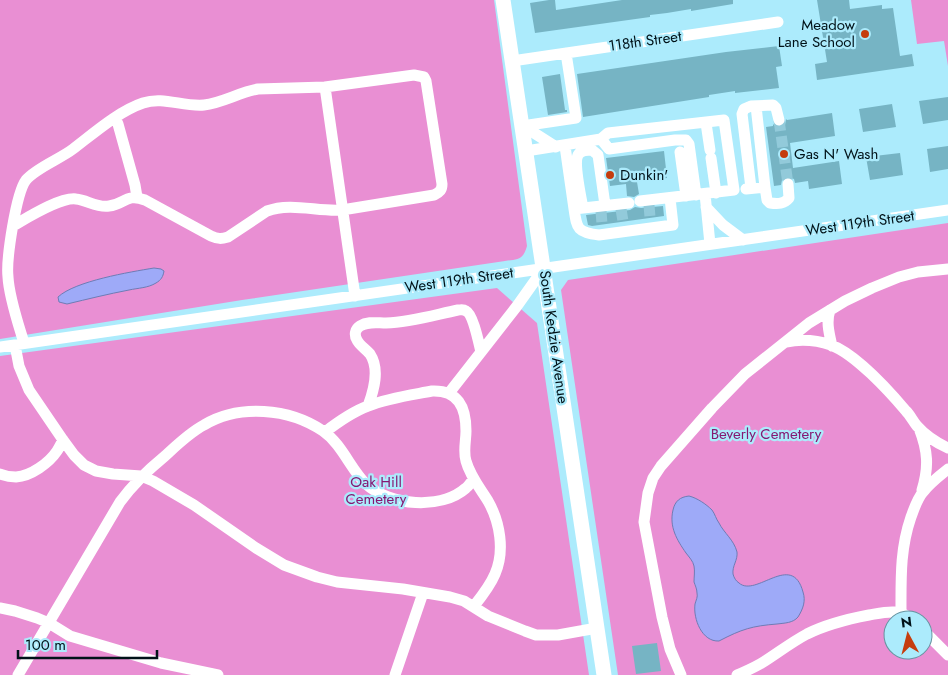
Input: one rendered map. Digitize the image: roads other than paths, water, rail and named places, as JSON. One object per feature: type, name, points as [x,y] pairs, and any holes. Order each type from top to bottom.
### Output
[{"type":"main road","name":"South Kedzie Avenue","points":[[503,0],[604,675]]},
{"type":"street","name":"118th Street","points":[[512,61],[778,22]]},
{"type":"street","points":[[522,127],[576,118],[566,53]]},
{"type":"street","points":[[13,226],[70,198],[107,206],[136,197],[211,236],[221,239],[228,237],[273,209],[290,208],[331,211],[434,195],[442,189],[442,184],[424,77],[414,74],[324,86],[258,89],[202,105],[156,100],[144,103],[115,118],[68,152],[30,176],[22,187],[13,226],[8,258],[8,276],[19,344],[19,366],[29,390],[63,440],[84,465],[96,471],[141,476],[152,481],[194,505],[284,565],[337,582],[385,586],[450,597],[464,601],[488,616],[536,635],[558,635],[597,628]]},
{"type":"street","points":[[324,86],[355,296]]},
{"type":"street","points":[[751,188],[742,114],[744,109],[773,105],[776,108],[779,120]]},
{"type":"street","points":[[756,106],[767,200],[770,203],[786,201],[789,198],[788,184]]},
{"type":"street","points":[[115,118],[135,185],[136,197]]},
{"type":"street","points":[[526,151],[601,140],[608,133],[724,120],[734,190]]},
{"type":"street","points":[[601,140],[609,149],[686,140],[702,123]]},
{"type":"street","points":[[701,194],[710,154],[702,123]]},
{"type":"street","points":[[522,127],[560,146],[578,208]]},
{"type":"street","points":[[686,140],[701,194]]},
{"type":"street","points":[[602,208],[598,155],[592,150],[583,151],[578,154],[577,158],[577,226],[581,231],[588,234],[603,229],[651,223],[673,226],[670,198]]},
{"type":"street","points":[[680,152],[706,207],[710,244]]},
{"type":"street","points":[[578,208],[602,208],[765,187]]},
{"type":"street","points":[[706,207],[722,225],[743,240]]},
{"type":"street","name":"West 119th Street","points":[[0,347],[948,210]]},
{"type":"street","points":[[449,393],[513,312],[544,268]]},
{"type":"street","points":[[683,674],[670,649],[644,522],[645,509],[653,478],[673,451],[745,374],[809,323],[845,300],[899,277],[918,272],[948,269]]},
{"type":"street","points":[[368,406],[372,395],[375,371],[369,352],[356,340],[356,329],[360,326],[373,322],[399,322],[464,310],[472,321],[481,352]]},
{"type":"street","points":[[830,310],[827,325],[832,346]]},
{"type":"street","points":[[784,343],[810,340],[832,346],[850,356],[870,373],[907,412],[918,427],[927,454],[926,478],[907,529],[902,550],[900,610]]},
{"type":"street","points":[[325,432],[348,416],[368,406],[432,391],[449,393],[456,398],[462,407],[465,417],[465,461],[474,480],[488,501],[494,515],[500,542],[500,556],[495,574],[474,606]]},
{"type":"street","points":[[18,675],[120,502],[129,490],[141,476],[192,433],[217,419],[251,411],[272,412],[314,425],[325,432],[344,453],[366,484],[377,491],[401,500],[414,502],[442,500],[465,489],[474,480]]},
{"type":"street","points":[[918,427],[948,448]]},
{"type":"street","points":[[0,474],[9,477],[26,475],[50,460],[63,440]]},
{"type":"street","points":[[922,493],[948,469]]},
{"type":"street","points":[[395,675],[423,593]]},
{"type":"street","points":[[0,608],[15,611],[48,623],[70,636],[162,663],[218,675]]},
{"type":"street","points":[[737,675],[763,662],[807,634],[828,625],[850,618],[883,612]]},
{"type":"street","points":[[933,640],[948,655]]},
{"type":"street","points":[[752,675],[763,662]]},
{"type":"water","points":[[154,268],[161,269],[164,273],[159,281],[150,286],[67,304],[59,302],[58,297],[77,286],[103,278]]},
{"type":"water","points":[[689,496],[701,501],[712,510],[721,527],[734,544],[737,555],[733,574],[738,582],[746,586],[755,585],[782,575],[791,575],[798,580],[804,595],[804,602],[796,619],[789,622],[747,629],[719,641],[708,638],[703,634],[697,623],[695,610],[697,594],[693,564],[677,538],[672,522],[675,504],[681,498]]},
{"type":"tunnel","points":[[779,120],[788,184]]},
{"type":"tunnel","points":[[649,205],[650,217]]},
{"type":"tunnel","points":[[621,209],[623,221]]},
{"type":"tunnel","points":[[601,211],[602,224]]},
{"type":"place","name":"Meadow Lane School","points":[[865,34]]},
{"type":"place","name":"Gas N' Wash","points":[[784,154]]},
{"type":"place","name":"Dunkin'","points":[[610,175]]},
{"type":"park label","name":"Beverly Cemetery","points":[[766,434]]},
{"type":"park label","name":"Oak Hill Cemetery","points":[[376,490]]}]
